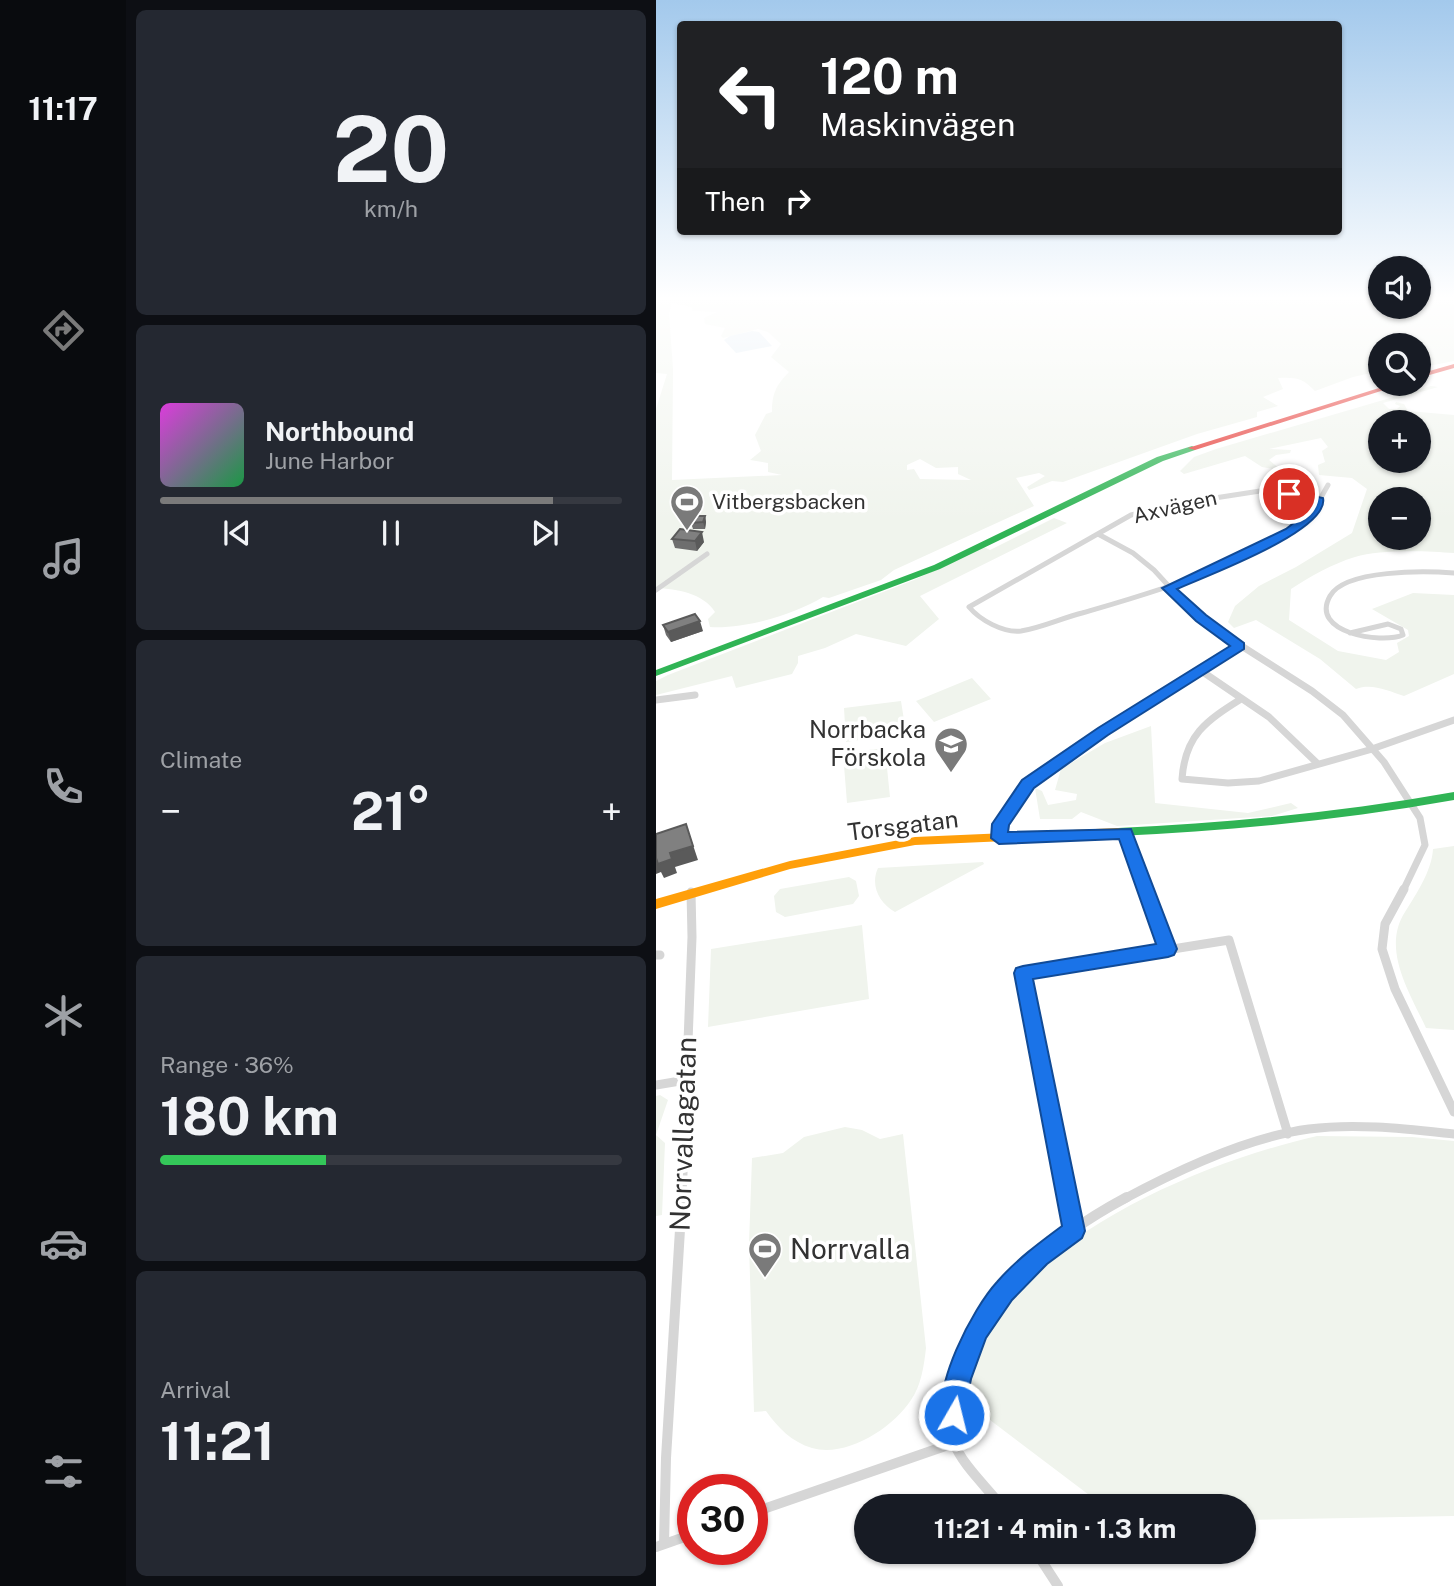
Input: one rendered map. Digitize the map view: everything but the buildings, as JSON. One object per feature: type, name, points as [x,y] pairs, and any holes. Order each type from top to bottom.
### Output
[{"type":"main road","points":[[656,665],[897,580],[956,554],[1100,482],[1167,453],[1239,428],[1368,390]]},
{"type":"main road","points":[[656,673],[916,576],[1160,459],[1234,433],[1368,393]]},
{"type":"main road","name":"Torsgatan","points":[[656,904],[790,865],[915,841],[1223,828],[1369,812],[1454,796]]},
{"type":"street","points":[[1168,588],[1220,567],[1290,531],[1309,517],[1328,485]]},
{"type":"street","name":"Axvägen","points":[[1168,588],[1019,631],[994,625],[969,607],[1131,515],[1224,496],[1274,492],[1319,501]]},
{"type":"street","points":[[1098,534],[1133,553],[1154,570],[1168,588],[1201,618],[1312,691],[1343,715],[1373,748],[1420,818],[1425,845],[1385,924],[1382,949],[1395,989],[1454,1112]]},
{"type":"street","points":[[656,590],[707,554]]},
{"type":"street","points":[[1350,633],[1388,624],[1400,629],[1403,635],[1390,641],[1379,642],[1350,633],[1327,615],[1325,606],[1329,598],[1345,586],[1396,572],[1454,573]]},
{"type":"street","points":[[999,838],[1007,811],[1028,784],[1103,731],[1240,646]]},
{"type":"street","points":[[1200,670],[1268,717],[1318,764]]},
{"type":"street","points":[[656,700],[694,695]]},
{"type":"street","points":[[1241,699],[1196,731],[1182,760],[1182,779],[1246,782],[1373,748],[1454,720]]},
{"type":"street","points":[[1125,833],[1168,949]]},
{"type":"street","name":"Norrvallagatan","points":[[660,1546],[682,1204],[693,909],[691,892]]},
{"type":"street","points":[[1074,1231],[1023,973],[1229,940],[1288,1134]]},
{"type":"street","points":[[656,1085],[686,1080]]},
{"type":"street","points":[[992,1494],[954,1443],[958,1379],[977,1331],[1003,1291],[1039,1256],[1095,1216],[1201,1161],[1288,1134],[1315,1128],[1410,1129],[1454,1134]]},
{"type":"street","points":[[768,1507],[954,1443]]},
{"type":"street","points":[[660,1546],[677,1540]]},
{"type":"street","points":[[1044,1564],[1058,1586]]},
{"type":"shaded area","points":[[667,374],[673,374],[672,480],[782,475],[768,472],[768,463],[750,460],[761,451],[755,435],[766,414],[772,412],[776,390],[787,374],[1366,374],[1315,391],[1298,379],[1278,378],[1283,389],[1263,397],[1278,406],[1257,412],[1257,417],[1197,434],[1063,482],[1052,481],[1029,490],[1027,487],[1045,476],[1039,473],[1016,478],[1034,506],[894,570],[881,580],[829,598],[823,597],[798,610],[738,626],[710,627],[708,619],[715,612],[704,600],[681,591],[656,588],[656,409]],"holes":[[[920,459],[936,468],[958,467],[958,474],[971,480],[920,479],[914,469],[907,470],[907,465]]]},
{"type":"shaded area","points":[[1397,396],[1407,396],[1383,403],[1389,409],[1397,409],[1400,406],[1395,404],[1396,402],[1404,404],[1407,410],[1368,410],[1368,473],[1431,473],[1431,413],[1454,415],[1454,553],[1417,551],[1365,554],[1338,563],[1291,589],[1289,620],[1338,651],[1386,660],[1399,652],[1397,643],[1409,636],[1408,630],[1372,609],[1413,593],[1454,595],[1454,674],[1404,696],[1374,687],[1356,689],[1320,659],[1256,620],[1234,628],[1228,622],[1235,606],[1259,586],[1352,533],[1367,489],[1352,478],[1319,475],[1318,465],[1325,462],[1322,451],[1328,447],[1321,438],[1269,449],[1291,450],[1290,453],[1276,455],[1269,460],[1281,470],[1314,476],[1262,467],[1245,456],[1184,474],[1180,471],[1194,457]]},
{"type":"shaded area","points":[[1054,518],[1067,523],[920,596],[939,619],[906,646],[856,634],[798,656],[798,663],[792,674],[736,688],[732,676],[656,695],[656,681],[668,675],[914,580],[984,547],[990,550]]},
{"type":"shaded area","points":[[972,678],[991,699],[934,722],[916,701]]},
{"type":"shaded area","points":[[901,701],[906,733],[846,742],[844,708]]},
{"type":"shaded area","points":[[1151,726],[1155,803],[1248,813],[1291,803],[1298,808],[1272,816],[1117,826],[1081,812],[1072,819],[1040,819],[1035,788],[1042,791],[1048,805],[1076,800],[1077,794],[1055,790],[1061,769],[1105,743]]},
{"type":"shaded area","points":[[885,748],[890,797],[847,803],[843,753]]},
{"type":"shaded area","points":[[1454,846],[1454,1030],[1426,1028],[1400,971],[1396,941],[1398,926],[1427,873],[1433,849]]},
{"type":"shaded area","points":[[984,864],[895,912],[880,899],[876,887],[878,868]]},
{"type":"shaded area","points":[[849,877],[856,881],[859,896],[853,904],[785,917],[776,912],[774,896],[780,889]]},
{"type":"shaded area","points":[[862,925],[869,999],[708,1027],[711,949]]},
{"type":"shaded area","points":[[660,1095],[668,1100],[656,1135],[656,1096]]},
{"type":"shaded area","points":[[845,1127],[862,1130],[880,1139],[903,1134],[926,1348],[917,1388],[903,1411],[881,1430],[854,1445],[825,1450],[812,1448],[792,1438],[766,1411],[754,1412],[749,1244],[752,1158],[783,1153],[804,1137]]},
{"type":"shaded area","points":[[656,1135],[665,1143],[662,1215],[656,1216]]},
{"type":"shaded area","points":[[1317,1136],[1412,1137],[1454,1141],[1454,1516],[1256,1520],[1256,1494],[1088,1494],[990,1420],[969,1378],[997,1317],[1010,1298],[1038,1268],[1072,1241],[1151,1195],[1236,1159]]},
{"type":"traffic: fast","points":[[656,673],[937,567],[1160,459],[1192,448]]},
{"type":"traffic: fast","points":[[1118,832],[1286,820],[1454,796]]},
{"type":"traffic: slow","points":[[656,904],[790,865],[915,841],[1118,832]]},
{"type":"traffic: jam","points":[[1192,448],[1368,394]]},
{"type":"place","name":"Vitbergsbacken","points":[[687,532]]},
{"type":"place","name":"Norrbacka Förskola","points":[[951,774]]},
{"type":"place","name":"Norrvalla","points":[[765,1279]]},
{"type":"route","points":[[954,1415],[958,1379],[977,1331],[1003,1291],[1039,1256],[1074,1231],[1023,973],[1168,949],[1125,833],[999,838],[1001,824],[1009,808],[1028,784],[1146,703],[1240,646],[1214,629],[1168,588],[1263,547],[1309,517],[1319,501],[1289,494]]}]
